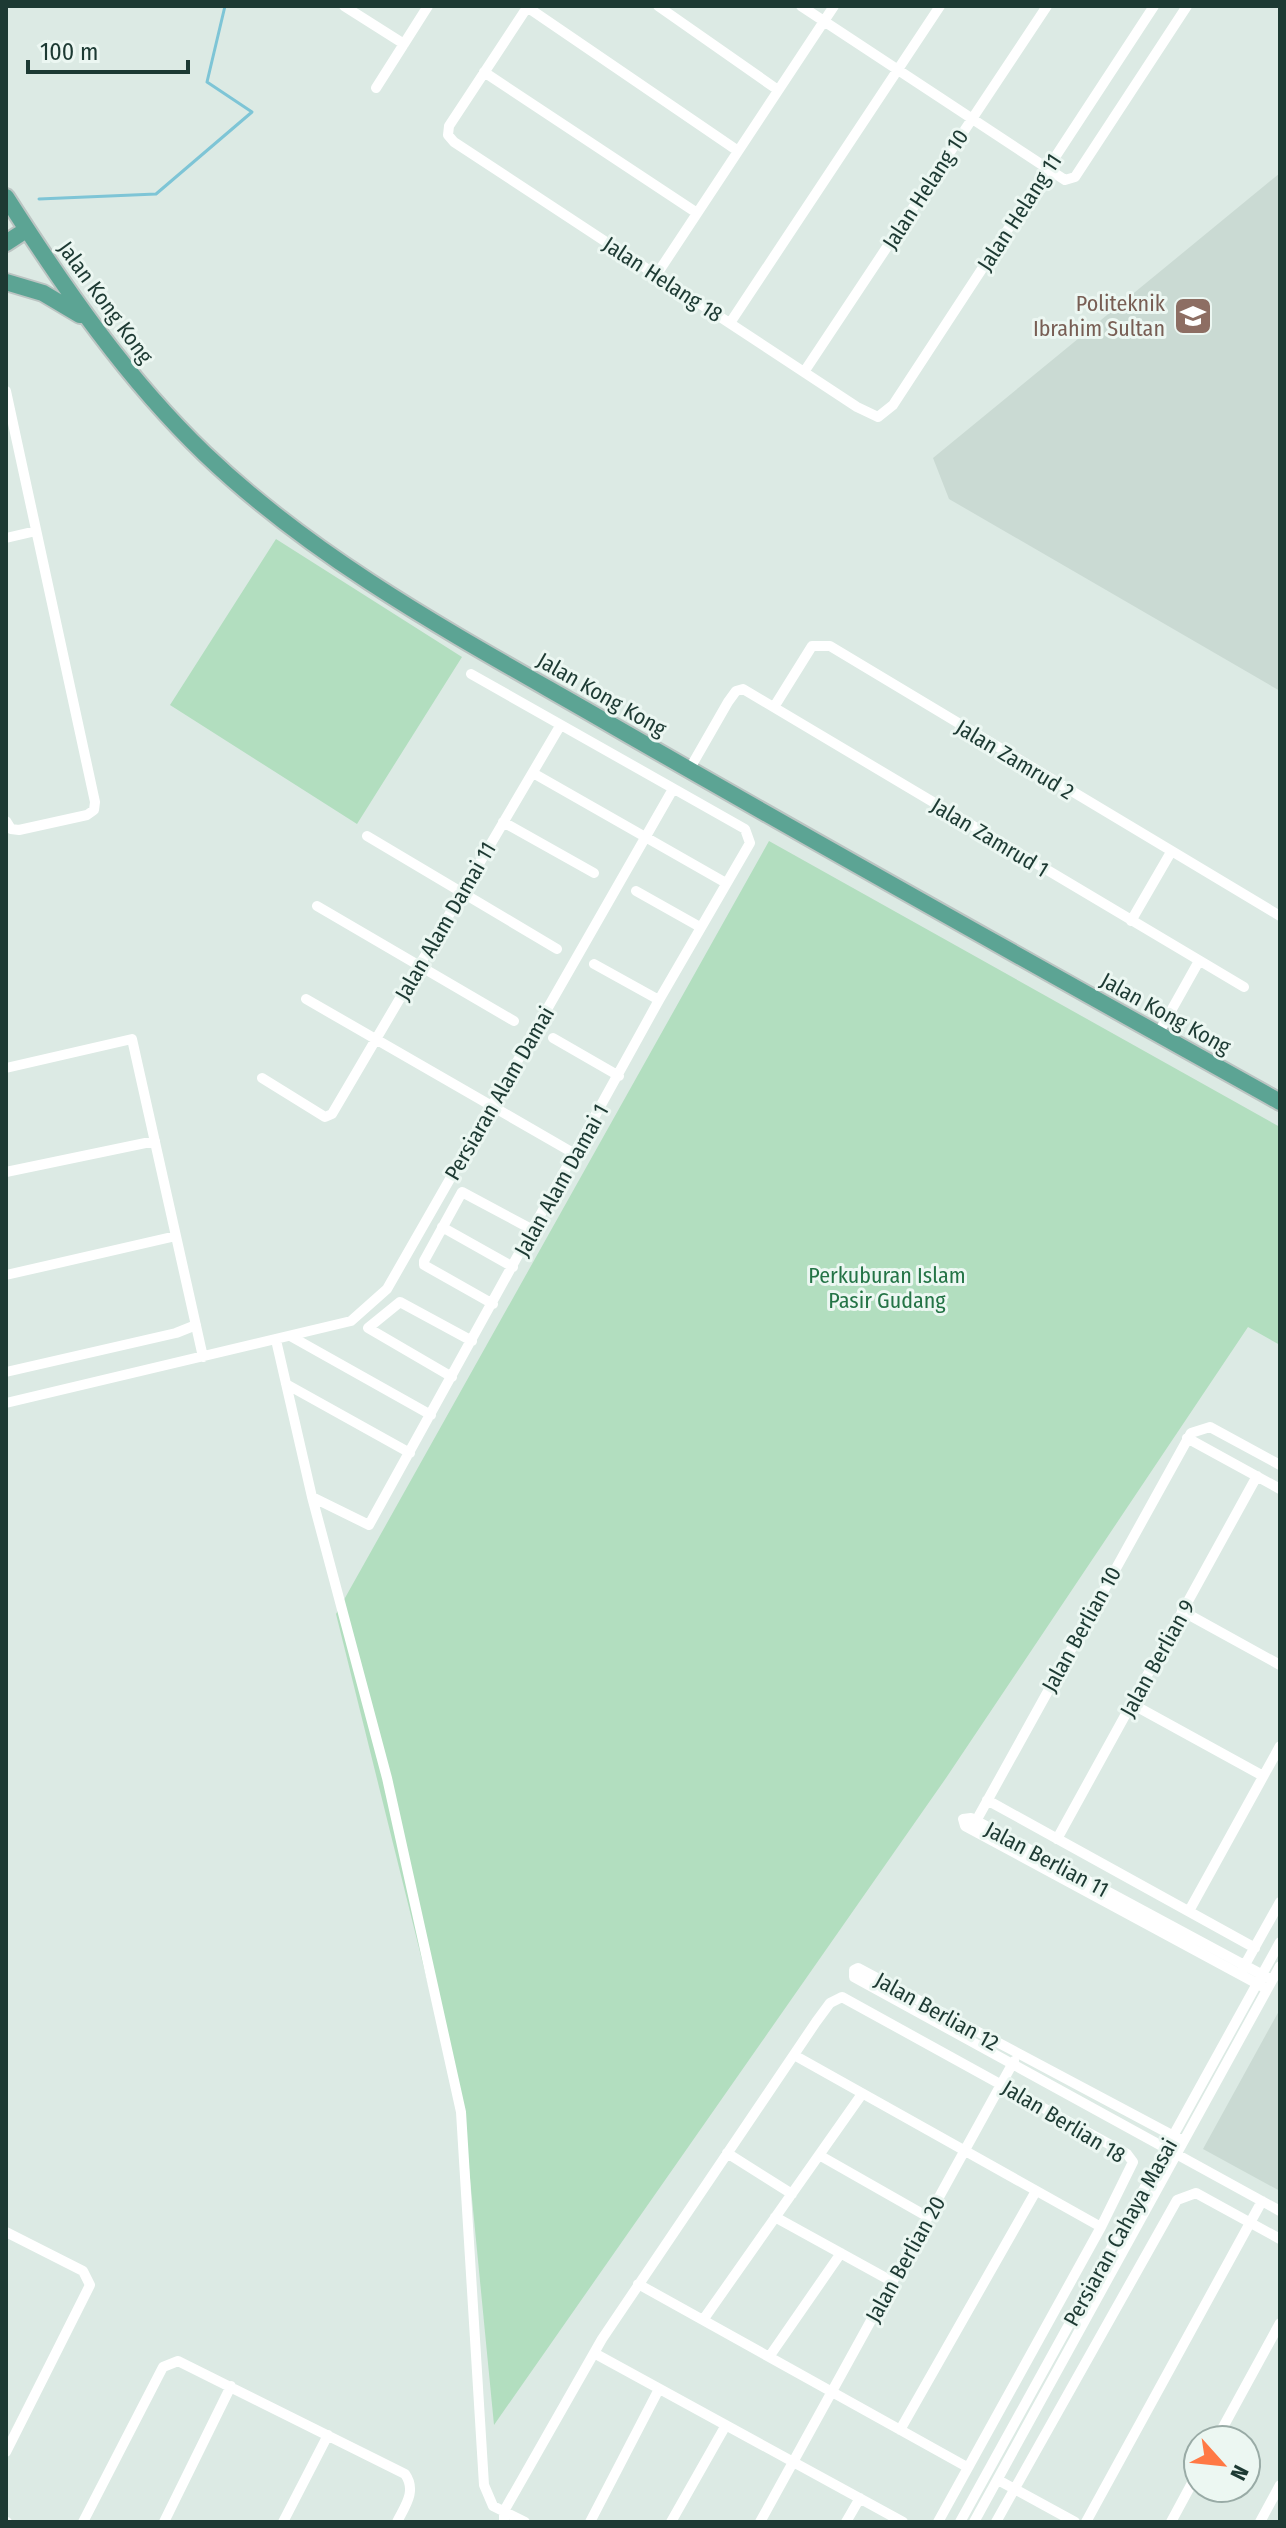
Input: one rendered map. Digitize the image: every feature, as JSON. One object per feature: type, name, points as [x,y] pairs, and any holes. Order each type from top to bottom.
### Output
[{"type":"main road","name":"Jalan Kong Kong","points":[[9,207],[88,320],[153,401],[207,456],[268,509],[361,577],[689,770],[1280,1102]]},
{"type":"main road","points":[[6,243],[26,230]]},
{"type":"main road","points":[[6,282],[43,293],[88,320]]},
{"type":"street","points":[[344,6],[404,44]]},
{"type":"street","points":[[376,88],[428,6]]},
{"type":"street","points":[[697,213],[484,72],[527,6],[738,151]]},
{"type":"street","points":[[658,6],[778,90]]},
{"type":"street","points":[[801,6],[1065,180],[1075,177],[1187,6]]},
{"type":"street","points":[[657,274],[834,6]]},
{"type":"street","points":[[730,323],[940,6]]},
{"type":"street","name":"Jalan Helang 10","points":[[804,372],[1047,6]]},
{"type":"street","name":"Jalan Helang 11","points":[[881,416],[893,405],[1154,6]]},
{"type":"street","name":"Jalan Helang 18","points":[[484,72],[449,126],[448,135],[870,415],[881,416]]},
{"type":"street","points":[[6,391],[11,440],[36,531],[95,806],[87,815],[19,830],[11,829],[6,821]]},
{"type":"street","points":[[6,538],[36,531]]},
{"type":"street","name":"Jalan Zamrud 2","points":[[774,707],[812,646],[830,646],[1280,916]]},
{"type":"street","points":[[471,674],[673,789]]},
{"type":"street","name":"Jalan Zamrud 1","points":[[689,770],[736,691],[751,692],[1244,987]]},
{"type":"street","name":"Jalan Alam Damai 11","points":[[262,1078],[329,1116],[560,726]]},
{"type":"street","points":[[533,773],[726,883]]},
{"type":"street","name":"Jalan Alam Damai 1","points":[[312,1497],[369,1525],[659,1000],[750,843],[745,829],[673,789]]},
{"type":"street","name":"Persiaran Alam Damai","points":[[6,1403],[351,1321],[387,1289],[673,789]]},
{"type":"street","points":[[503,822],[594,873]]},
{"type":"street","points":[[367,836],[557,949]]},
{"type":"street","points":[[1131,921],[1171,852]]},
{"type":"street","points":[[636,891],[700,927]]},
{"type":"street","points":[[317,906],[514,1021]]},
{"type":"street","points":[[1158,1034],[1199,961]]},
{"type":"street","points":[[594,964],[659,1000]]},
{"type":"street","points":[[306,999],[575,1154]]},
{"type":"street","points":[[553,1038],[619,1076]]},
{"type":"street","points":[[6,1068],[132,1039],[203,1357]]},
{"type":"street","points":[[6,1172],[155,1141]]},
{"type":"street","points":[[493,1304],[424,1265],[442,1227],[465,1192],[533,1230]]},
{"type":"street","points":[[442,1227],[513,1267]]},
{"type":"street","points":[[6,1275],[176,1236]]},
{"type":"street","points":[[452,1377],[368,1328],[400,1302],[472,1341]]},
{"type":"street","points":[[6,1372],[176,1333],[196,1325]]},
{"type":"street","points":[[292,1337],[431,1415]]},
{"type":"street","points":[[276,1340],[312,1497],[387,1778],[461,2112],[480,2452],[487,2496],[504,2516],[525,2522]]},
{"type":"street","points":[[286,1384],[410,1453]]},
{"type":"street","points":[[1280,1465],[1210,1427],[1198,1428],[1187,1438],[1280,1489]]},
{"type":"street","name":"Jalan Berlian 10","points":[[976,1821],[1187,1438]]},
{"type":"street","name":"Jalan Berlian 9","points":[[1057,1839],[1257,1476]]},
{"type":"street","points":[[1182,1611],[1280,1665]]},
{"type":"street","points":[[1132,1704],[1263,1776]]},
{"type":"street","points":[[1189,1911],[1280,1746]]},
{"type":"street","points":[[987,1800],[1255,1948]]},
{"type":"street","name":"Jalan Berlian 11","points":[[976,1821],[967,1817],[962,1822],[1264,1982]]},
{"type":"street","points":[[1242,1970],[1280,1902]]},
{"type":"street","name":"Persiaran Cahaya Masai","points":[[974,2522],[1264,1982],[1280,1942]]},
{"type":"street","name":"Persiaran Cahaya Masai","points":[[1264,1982],[1280,1966]]},
{"type":"street","name":"Jalan Berlian 12","points":[[1178,2139],[1014,2061],[854,1977],[854,1970],[858,1968],[1014,2061],[1280,2211]]},
{"type":"street","name":"Jalan Berlian 18","points":[[794,2055],[830,2003],[842,1997],[1131,2158],[1132,2168],[1101,2227],[938,2522]]},
{"type":"street","points":[[504,2516],[594,2353],[794,2055],[1101,2227]]},
{"type":"street","name":"Jalan Berlian 20","points":[[760,2522],[1014,2061]]},
{"type":"street","points":[[703,2320],[862,2094]]},
{"type":"street","name":"Persiaran Cahaya Masai","points":[[960,2522],[1172,2150]]},
{"type":"street","points":[[727,2153],[792,2194]]},
{"type":"street","points":[[819,2155],[928,2217]]},
{"type":"street","points":[[900,2430],[1036,2191]]},
{"type":"street","points":[[996,2522],[1177,2200],[1196,2193],[1280,2239]]},
{"type":"street","points":[[1086,2522],[1262,2201]]},
{"type":"street","points":[[775,2217],[893,2282]]},
{"type":"street","points":[[6,2452],[89,2291],[89,2280],[83,2271],[7,2236]]},
{"type":"street","points":[[769,2357],[841,2253]]},
{"type":"street","points":[[638,2284],[967,2467]]},
{"type":"street","points":[[1225,2424],[1280,2323]]},
{"type":"street","points":[[594,2353],[903,2522]]},
{"type":"street","points":[[83,2522],[168,2363],[184,2363],[405,2474],[411,2487],[410,2496],[397,2522]]},
{"type":"street","points":[[164,2522],[231,2386]]},
{"type":"street","points":[[590,2522],[659,2389]]},
{"type":"street","points":[[671,2522],[726,2425]]},
{"type":"street","points":[[283,2522],[328,2435]]},
{"type":"street","points":[[998,2480],[1075,2522]]},
{"type":"street","points":[[1260,2522],[1280,2485]]},
{"type":"street","points":[[846,2522],[860,2498]]},
{"type":"street","points":[[1171,2522],[1182,2502]]},
{"type":"shaded area","name":"Politeknik Ibrahim Sultan","points":[[1280,173],[1280,691],[949,499],[933,458]]},
{"type":"shaded area","points":[[1280,2009],[1280,2191],[1203,2149]]},
{"type":"green space","points":[[276,539],[462,657],[357,824],[170,705]]},
{"type":"green space","name":"Perkuburan Islam Pasir Gudang","points":[[769,841],[1280,1127],[1280,1345],[1248,1327],[946,1778],[494,2425],[466,2137],[336,1614]]},
{"type":"waterway","points":[[39,199],[156,194],[252,112],[207,82],[225,6]]},
{"type":"place","name":"Politeknik Ibrahim Sultan","points":[[1193,316]]}]
